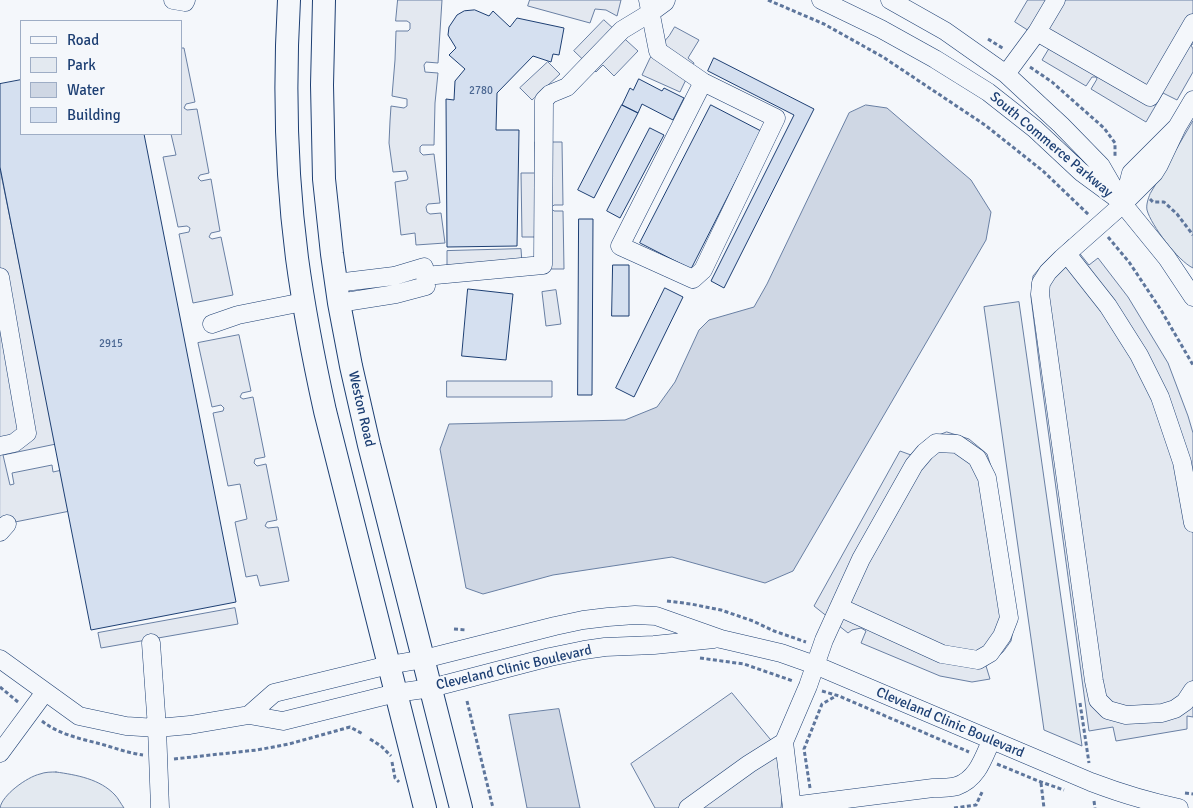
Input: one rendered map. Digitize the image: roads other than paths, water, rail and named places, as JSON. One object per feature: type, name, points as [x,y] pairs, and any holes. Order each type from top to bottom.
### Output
[{"type":"main road","points":[[289,0],[286,87],[290,180],[297,257],[304,302],[325,411],[425,808]]},
{"type":"main road","name":"Weston Road","points":[[324,0],[322,85],[327,207],[350,366],[461,808]]},
{"type":"street","points":[[172,0],[185,2],[186,0]]},
{"type":"street","points":[[338,293],[396,294],[425,276],[543,265],[544,100],[550,94],[567,87],[622,30],[649,7],[666,0]]},
{"type":"street","name":"South Commerce Parkway","points":[[821,0],[881,29],[935,59],[988,92],[1035,129],[1081,172],[1123,204]]},
{"type":"street","name":"South Commerce Parkway","points":[[890,0],[945,31],[1006,74],[1061,125],[1101,166],[1123,204],[1191,289]]},
{"type":"street","points":[[1006,74],[1037,32],[1056,0]]},
{"type":"street","points":[[649,7],[658,51],[702,82],[776,118],[703,270],[693,279],[620,246],[702,82]]},
{"type":"street","points":[[1037,32],[1150,97],[1193,23]]},
{"type":"street","points":[[1193,100],[1177,126],[1160,166],[1123,204],[1048,272],[1041,283],[1040,294],[1098,700],[1108,710],[1126,715],[1162,713],[1175,709],[1185,702],[1193,690]]},
{"type":"street","points":[[1067,254],[1112,313],[1140,355],[1160,397],[1182,462],[1193,524]]},
{"type":"street","points":[[0,278],[27,433],[14,442],[0,446]]},
{"type":"street","points":[[212,324],[238,315],[304,302]]},
{"type":"street","points":[[839,607],[942,654],[978,660],[990,653],[1002,636],[1008,618],[987,478],[977,458],[957,444],[936,443],[925,452],[914,465],[861,559],[839,607],[824,640],[808,686],[784,742],[792,807],[933,788],[955,787],[966,782],[978,769],[992,741]]},
{"type":"street","name":"Cleveland Clinic Boulevard","points":[[249,715],[274,693],[389,665],[424,659],[583,620],[634,615],[656,616],[721,638],[781,653],[815,665],[1091,782],[1152,803],[1179,808]]},
{"type":"street","name":"Cleveland Clinic Boulevard","points":[[249,715],[283,721],[396,693],[431,688],[584,650],[605,647],[654,646],[721,638]]},
{"type":"street","points":[[151,643],[160,808]]},
{"type":"street","points":[[0,660],[79,716],[126,726],[157,728],[190,725],[249,715]]},
{"type":"street","points":[[0,752],[45,692]]},
{"type":"street","points":[[688,808],[748,764],[784,742]]},
{"type":"water","points":[[866,105],[887,108],[971,180],[991,212],[986,240],[793,571],[765,583],[672,557],[553,575],[483,594],[466,588],[440,449],[449,424],[625,420],[657,407],[675,382],[699,330],[709,320],[754,307],[767,284],[849,113]]},
{"type":"water","points":[[559,709],[580,808],[527,808],[509,715]]}]
